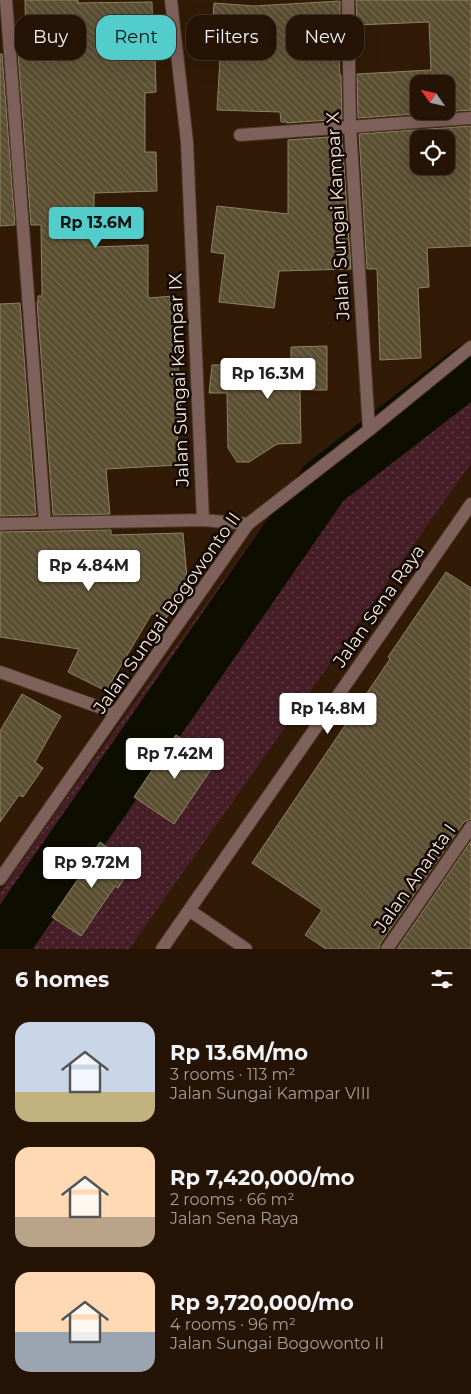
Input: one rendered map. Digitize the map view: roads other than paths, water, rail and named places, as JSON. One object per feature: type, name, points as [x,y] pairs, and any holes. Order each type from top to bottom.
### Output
[{"type":"street","points":[[6,0],[45,523]]},
{"type":"street","name":"Jalan Sungai Kampar IX","points":[[171,0],[187,142],[203,520]]},
{"type":"street","name":"Jalan Sungai Kampar X","points":[[348,0],[350,126],[369,430]]},
{"type":"street","points":[[240,135],[471,118]]},
{"type":"street","name":"Jalan Sungai Bogowonto II","points":[[0,880],[248,524],[369,430],[471,347]]},
{"type":"street","name":"Jalan Sena Raya","points":[[162,949],[471,504]]},
{"type":"street","points":[[0,524],[203,520],[248,524]]},
{"type":"street","points":[[0,672],[116,713]]},
{"type":"street","name":"Jalan Ananta I","points":[[387,949],[471,828]]},
{"type":"street","points":[[189,910],[246,949]]},
{"type":"waterway","points":[[1,949],[324,483],[471,369]]}]
